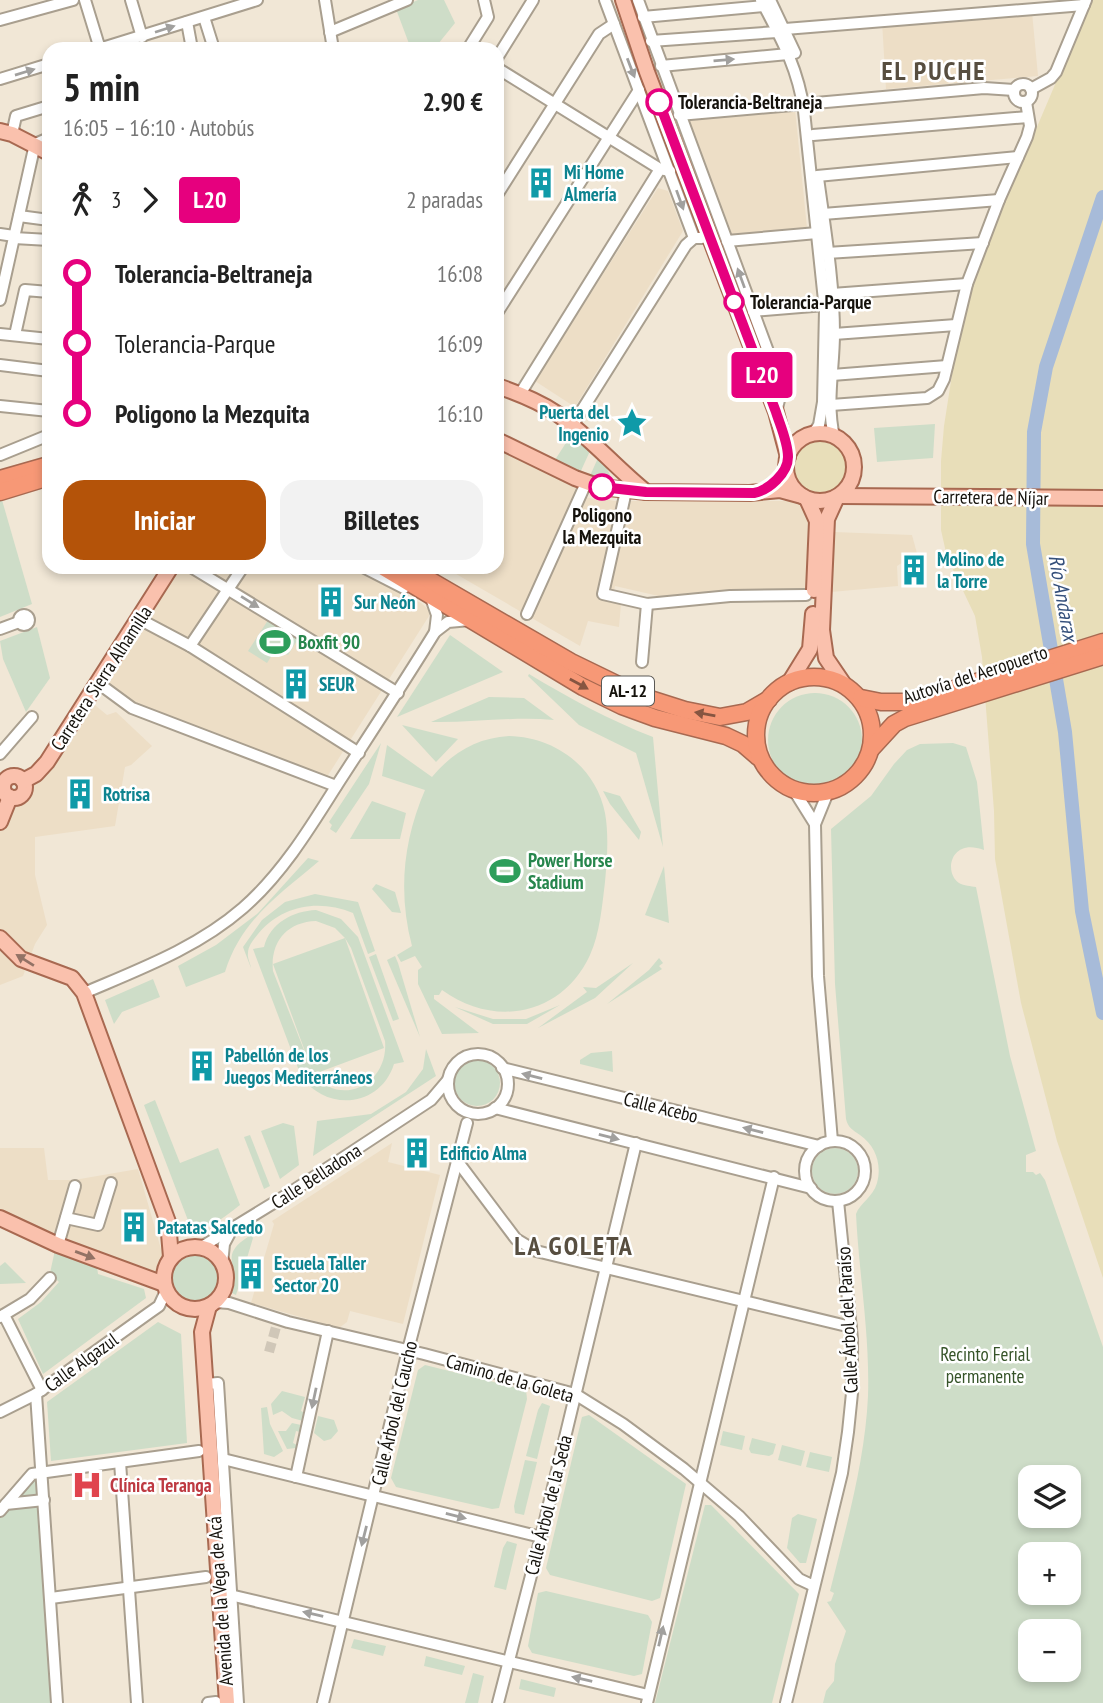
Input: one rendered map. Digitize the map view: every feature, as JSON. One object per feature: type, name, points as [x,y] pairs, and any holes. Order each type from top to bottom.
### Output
[{"type":"highway","points":[[0,479],[42,467]]},
{"type":"highway","points":[[0,492],[42,479]]},
{"type":"highway","name":"AL-12","points":[[393,574],[432,600],[583,687],[622,706],[676,725],[726,736],[743,744],[777,780],[795,792]]},
{"type":"highway","name":"AL-12","points":[[419,574],[622,689],[685,710],[712,716],[731,716],[747,712],[789,683]]},
{"type":"highway","points":[[434,574],[481,604],[498,619]]},
{"type":"highway","name":"Autovía del Aeropuerto","points":[[871,749],[894,724],[905,718],[982,686],[1103,642]]},
{"type":"highway","name":"Autovía del Aeropuerto","points":[[861,698],[881,702],[912,702],[1103,656]]},
{"type":"highway","points":[[789,683],[816,677],[843,683],[861,698],[870,722],[871,749],[865,763],[852,779],[840,788],[828,792],[795,792]]},
{"type":"highway","name":"AL-12","points":[[758,757],[756,730],[759,715],[769,699]]},
{"type":"main road","points":[[623,0],[647,72],[777,415],[791,485],[804,498],[817,521],[810,649],[789,683]]},
{"type":"main road","points":[[6,133],[42,141]]},
{"type":"main road","points":[[504,388],[542,404],[572,426],[646,492]]},
{"type":"main road","points":[[504,443],[586,483],[622,490],[750,494],[782,490],[817,502],[838,496],[846,490],[854,473],[850,451],[834,436],[796,437],[788,432],[777,415]]},
{"type":"main road","points":[[762,491],[776,481],[797,442],[809,436]]},
{"type":"main road","points":[[612,462],[622,490]]},
{"type":"main road","points":[[854,473],[864,488],[879,496]]},
{"type":"main road","points":[[838,496],[827,519],[822,630],[826,658],[843,683]]},
{"type":"main road","name":"Carretera de Níjar","points":[[838,496],[1103,498]]},
{"type":"main road","name":"Carretera Sierra Alhamilla","points":[[23,781],[36,774],[47,762],[167,574]]},
{"type":"main road","points":[[3,775],[15,776],[23,781],[24,792],[16,798],[10,797],[4,791],[3,775]]},
{"type":"main road","points":[[0,822],[10,797]]},
{"type":"main road","points":[[0,938],[21,959],[72,978],[84,993],[168,1222],[172,1258]]},
{"type":"main road","points":[[0,1218],[58,1245],[164,1287],[188,1309],[219,1301],[226,1280],[222,1264],[209,1251],[197,1247],[168,1222]]},
{"type":"main road","points":[[164,1287],[167,1265],[172,1258],[184,1249],[197,1247]]},
{"type":"main road","name":"Avenida de la Vega de Acá","points":[[202,1332],[219,1301]]},
{"type":"main road","name":"Avenida de la Vega de Acá","points":[[188,1309],[202,1332],[217,1703]]},
{"type":"street","points":[[0,20],[73,0]]},
{"type":"street","points":[[85,0],[97,42]]},
{"type":"street","points":[[131,0],[142,37]]},
{"type":"street","points":[[124,42],[257,0]]},
{"type":"street","points":[[325,0],[331,42]]},
{"type":"street","points":[[330,32],[407,0]]},
{"type":"street","points":[[472,42],[488,17],[484,0]]},
{"type":"street","points":[[504,47],[533,0]]},
{"type":"street","points":[[604,0],[639,90],[665,170],[694,238]]},
{"type":"street","points":[[638,0],[779,382],[781,391],[777,415]]},
{"type":"street","points":[[643,17],[765,2],[806,78],[825,305],[822,402],[819,425],[809,436]]},
{"type":"street","points":[[651,41],[1085,3],[1056,72],[1051,78],[1031,89]]},
{"type":"street","points":[[204,17],[212,42]]},
{"type":"street","points":[[187,22],[191,42]]},
{"type":"street","points":[[504,184],[599,34],[614,24]]},
{"type":"street","points":[[781,30],[799,79],[813,135],[832,294],[834,334],[831,405],[834,436]]},
{"type":"street","points":[[661,66],[788,54]]},
{"type":"street","points":[[1,76],[42,66]]},
{"type":"street","points":[[504,72],[665,170]]},
{"type":"street","points":[[679,115],[984,88],[1014,90],[1022,84],[1031,89],[1031,96],[1026,102],[1030,125],[1027,138],[999,200],[967,284],[947,366],[938,391],[927,398],[831,405]]},
{"type":"street","points":[[504,302],[639,90]]},
{"type":"street","points":[[1014,90],[1016,99],[1026,102]]},
{"type":"street","points":[[6,133],[16,116],[42,108]]},
{"type":"street","points":[[813,135],[1028,117]]},
{"type":"street","points":[[0,300],[19,216],[42,141]]},
{"type":"street","points":[[817,176],[1018,157]]},
{"type":"street","points":[[520,394],[665,170]]},
{"type":"street","points":[[823,214],[999,200]]},
{"type":"street","points":[[19,216],[42,219]]},
{"type":"street","points":[[727,241],[817,233]]},
{"type":"street","points":[[0,234],[42,239]]},
{"type":"street","points":[[572,426],[686,245],[694,238],[710,237]]},
{"type":"street","points":[[827,253],[983,243]]},
{"type":"street","points":[[832,294],[967,284]]},
{"type":"street","points":[[15,335],[25,290],[42,291]]},
{"type":"street","points":[[753,311],[825,305]]},
{"type":"street","points":[[834,334],[956,325]]},
{"type":"street","points":[[0,334],[42,338]]},
{"type":"street","points":[[0,365],[42,370]]},
{"type":"street","points":[[832,374],[947,366]]},
{"type":"street","points":[[0,406],[42,410]]},
{"type":"street","points":[[0,455],[42,438]]},
{"type":"street","points":[[527,614],[586,483]]},
{"type":"street","points":[[622,490],[603,594],[647,604],[730,596],[806,595]]},
{"type":"street","points":[[203,574],[398,693]]},
{"type":"street","points":[[190,646],[239,574]]},
{"type":"street","points":[[378,574],[432,600],[437,615],[435,632]]},
{"type":"street","points":[[642,662],[647,604]]},
{"type":"street","points":[[139,620],[190,646],[359,753]]},
{"type":"street","points":[[84,993],[144,968],[193,943],[244,907],[270,882],[298,846],[435,632],[446,624],[467,620]]},
{"type":"street","points":[[0,629],[19,622]]},
{"type":"street","points":[[98,683],[132,708],[336,786]]},
{"type":"street","points":[[0,754],[32,717]]},
{"type":"street","points":[[795,792],[814,824]]},
{"type":"street","points":[[828,792],[814,824],[818,976],[832,1141]]},
{"type":"street","points":[[471,1054],[491,1057],[502,1068],[508,1082],[503,1101],[467,1123],[449,1090],[448,1080],[452,1070],[460,1060],[471,1054]]},
{"type":"street","name":"Calle Acebo","points":[[502,1068],[819,1146]]},
{"type":"street","name":"Calle Belladona","points":[[197,1247],[231,1231],[431,1100],[448,1080]]},
{"type":"street","points":[[431,1100],[481,1114]]},
{"type":"street","points":[[495,1108],[811,1188]]},
{"type":"street","name":"Calle Árbol del Caucho","points":[[323,1703],[408,1350],[467,1123]]},
{"type":"street","points":[[832,1141],[852,1146],[859,1152],[866,1169],[862,1187],[856,1194],[838,1201],[820,1197],[811,1188],[805,1175],[809,1156],[819,1146],[832,1141]]},
{"type":"street","name":"Calle Árbol de la Seda","points":[[498,1703],[636,1143]]},
{"type":"street","points":[[458,1162],[516,1238],[536,1251],[851,1327]]},
{"type":"street","points":[[230,1595],[509,1662],[647,1699],[774,1177]]},
{"type":"street","points":[[66,1218],[98,1225],[111,1183]]},
{"type":"street","points":[[58,1245],[75,1186]]},
{"type":"street","name":"Calle Árbol del Paraíso","points":[[786,1703],[842,1473],[848,1432],[852,1393],[851,1327],[838,1201]]},
{"type":"street","points":[[222,1264],[224,1244],[231,1231]]},
{"type":"street","points":[[50,1278],[30,1299],[2,1316],[39,1392],[41,1473],[57,1703]]},
{"type":"street","name":"Calle Algazul","points":[[0,1412],[39,1392],[159,1306],[164,1287]]},
{"type":"street","name":"Camino de la Goleta","points":[[219,1301],[277,1323],[328,1331],[408,1350],[575,1394],[639,1435],[699,1481],[754,1530],[799,1579],[814,1586]]},
{"type":"street","points":[[296,1477],[328,1331]]},
{"type":"street","points":[[205,1384],[218,1384],[238,1703]]},
{"type":"street","points":[[3,1507],[32,1474],[199,1451]]},
{"type":"street","points":[[223,1459],[541,1537]]},
{"type":"street","points":[[120,1462],[137,1703]]},
{"type":"street","points":[[3,1507],[44,1500]]},
{"type":"street","points":[[51,1598],[206,1577]]},
{"type":"shaded area","points":[[1032,12],[1038,76],[886,89],[882,21]]},
{"type":"shaded area","points":[[795,109],[807,228],[732,234],[689,119]]},
{"type":"shaded area","points":[[658,188],[668,191],[683,231],[575,407],[535,381]]},
{"type":"shaded area","points":[[504,450],[581,487],[586,497],[600,501],[601,498],[614,501],[795,501],[805,510],[808,519],[806,593],[663,597],[615,586],[612,601],[621,604],[619,627],[588,621],[580,646],[456,574],[504,574]]},
{"type":"shaded area","points":[[834,532],[912,535],[918,557],[897,566],[898,586],[831,592]]},
{"type":"shaded area","points":[[174,574],[363,574],[421,603],[429,610],[429,616],[325,780],[133,707],[102,684],[90,701],[107,715],[116,712],[152,746],[131,765],[125,767],[115,826],[35,837],[35,875],[47,925],[35,944],[23,976],[0,985],[0,814],[40,763]]},
{"type":"shaded area","points":[[392,1143],[388,1162],[440,1175],[403,1324],[350,1311],[347,1322],[339,1328],[251,1303],[274,1224],[272,1221]]},
{"type":"shaded area","points":[[0,1148],[44,1148],[48,1180],[74,1180],[138,1169],[163,1256],[158,1272],[56,1241],[0,1216]]},
{"type":"green space","points":[[418,0],[444,0],[455,23],[440,42],[408,42],[396,9]]},
{"type":"green space","points":[[935,424],[933,458],[877,462],[874,428]]},
{"type":"green space","points":[[573,432],[596,453],[605,466],[612,480],[609,484],[589,478],[598,458],[590,451],[579,475],[553,463]]},
{"type":"green space","points":[[2,500],[32,604],[0,617],[0,501]]},
{"type":"green space","name":"Boxfit 90","points":[[270,617],[300,636],[288,655],[276,649],[267,663],[248,651]]},
{"type":"green space","points":[[37,627],[50,678],[26,712],[3,659],[0,641]]},
{"type":"green space","points":[[450,635],[503,672],[397,717]]},
{"type":"green space","points":[[529,674],[590,708],[653,737],[663,847],[636,753],[579,725],[528,676]]},
{"type":"green space","points":[[815,693],[833,696],[848,707],[859,722],[862,740],[859,758],[848,773],[833,784],[815,787],[797,784],[782,773],[771,758],[768,740],[771,722],[782,707],[797,696]]},
{"type":"green space","points":[[489,697],[524,698],[554,720],[431,722]]},
{"type":"green space","points":[[402,725],[458,739],[436,762]]},
{"type":"green space","name":"Power Horse Stadium","points":[[509,736],[542,742],[571,758],[593,782],[600,797],[605,813],[607,848],[598,929],[590,955],[578,976],[562,992],[545,1003],[525,1010],[504,1012],[462,1002],[442,990],[439,995],[434,995],[434,999],[479,1033],[442,1034],[418,984],[418,970],[422,967],[415,956],[401,962],[397,955],[412,946],[405,906],[405,867],[412,828],[425,790],[382,776],[387,745],[432,777],[448,760],[466,748],[486,740]]},
{"type":"green space","points":[[381,743],[369,784],[336,833],[330,829],[332,825],[329,822]]},
{"type":"green space","name":"Recinto Ferial permanente","points":[[953,743],[966,747],[977,782],[984,850],[973,847],[957,852],[951,864],[952,871],[959,883],[976,887],[1010,1056],[1036,1151],[1026,1155],[1026,1172],[1036,1175],[1040,1173],[1045,1180],[1103,1347],[1103,1703],[823,1703],[826,1691],[834,1681],[835,1664],[846,1631],[827,1602],[831,1601],[834,1593],[830,1591],[859,1470],[868,1396],[856,1214],[875,1188],[879,1169],[874,1150],[866,1139],[848,1125],[846,1119],[835,984],[831,829],[871,796],[907,750],[920,744]]},
{"type":"green space","points":[[603,791],[620,796],[641,832],[639,840],[610,804]]},
{"type":"green space","points":[[372,801],[406,813],[400,839],[350,839]]},
{"type":"green space","points":[[308,858],[319,861],[276,897],[251,923],[241,937],[225,972],[186,987],[178,966],[216,945],[257,914]]},
{"type":"green space","points":[[664,866],[669,923],[645,915]]},
{"type":"green space","points":[[376,884],[395,892],[401,913],[392,912],[372,889]]},
{"type":"green space","points":[[315,894],[358,902],[375,951],[368,954],[353,913],[327,906],[302,907],[278,917],[258,934],[248,950],[251,968],[243,947],[262,920],[285,902]]},
{"type":"green space","points":[[316,910],[341,919],[358,937],[404,1062],[394,1064],[387,1079],[377,1090],[365,1097],[338,1100],[324,1096],[301,1076],[253,949],[264,947],[271,931],[277,925],[299,913]],"holes":[[[316,921],[335,928],[345,938],[273,964],[274,951],[282,936],[306,922]],[[345,938],[385,1041],[384,1056],[371,1079],[349,1090],[337,1090],[314,1074],[384,1048]],[[273,964],[313,1073],[273,971]]]},
{"type":"green space","points":[[376,954],[399,1019],[393,1021],[369,957]]},
{"type":"green space","points":[[395,956],[398,963],[420,1037],[387,960]]},
{"type":"green space","points":[[659,958],[663,963],[659,966],[662,969],[607,1004],[649,970]]},
{"type":"green space","points":[[633,963],[595,998],[538,1028],[587,992],[583,987],[596,988]]},
{"type":"green space","points":[[153,979],[160,997],[122,1012],[114,1024],[105,1000]]},
{"type":"green space","points":[[560,1005],[527,1024],[493,1024],[455,1007],[493,1019],[526,1019]]},
{"type":"green space","points":[[426,1049],[436,1076],[313,1156],[317,1121],[371,1114],[406,1092],[423,1069]]},
{"type":"green space","points":[[612,1051],[613,1072],[580,1064],[580,1060],[591,1053]]},
{"type":"green space","points":[[477,1060],[493,1067],[500,1083],[493,1099],[477,1106],[461,1099],[454,1083],[461,1067]]},
{"type":"green space","points":[[155,1100],[180,1163],[218,1148],[240,1205],[216,1222],[203,1227],[189,1223],[144,1105]]},
{"type":"green space","points":[[283,1123],[294,1126],[299,1165],[280,1179],[261,1131]]},
{"type":"green space","points":[[250,1135],[270,1186],[264,1189],[244,1137]]},
{"type":"green space","points":[[835,1148],[844,1149],[851,1155],[857,1162],[857,1180],[851,1187],[844,1193],[835,1194],[826,1193],[819,1187],[813,1180],[812,1171],[813,1162],[819,1155],[826,1149]]},
{"type":"green space","points":[[251,1235],[253,1238],[236,1295],[232,1293],[232,1254],[241,1242]]},
{"type":"green space","points":[[55,1250],[97,1267],[98,1274],[144,1289],[146,1298],[43,1374],[18,1319],[41,1302],[59,1282],[50,1273]]},
{"type":"green space","points":[[194,1252],[211,1260],[219,1277],[211,1294],[194,1302],[177,1294],[169,1277],[177,1260]]},
{"type":"green space","points":[[5,1262],[26,1283],[0,1284],[0,1266]]},
{"type":"green space","points":[[158,1322],[181,1334],[187,1443],[51,1461],[47,1402]]},
{"type":"green space","points":[[425,1365],[526,1390],[527,1399],[499,1508],[492,1509],[396,1487],[391,1478],[418,1370]]},
{"type":"green space","points":[[282,1391],[305,1397],[301,1411],[305,1413],[303,1421],[282,1411],[273,1415],[271,1404]]},
{"type":"green space","points":[[542,1403],[550,1406],[537,1459],[526,1456]]},
{"type":"green space","points":[[267,1407],[270,1424],[283,1451],[274,1457],[264,1454],[261,1408]]},
{"type":"green space","points":[[589,1415],[686,1484],[660,1598],[652,1601],[550,1575],[546,1568],[582,1417]]},
{"type":"green space","points":[[318,1416],[334,1420],[338,1431],[331,1439],[324,1441],[314,1433]]},
{"type":"green space","points":[[292,1423],[301,1425],[300,1432],[296,1431],[293,1443],[297,1445],[296,1448],[287,1449],[278,1431],[286,1431]]},
{"type":"green space","points":[[723,1431],[745,1436],[742,1450],[720,1445]]},
{"type":"green space","points":[[752,1438],[776,1444],[773,1454],[769,1456],[751,1453],[749,1449]]},
{"type":"green space","points":[[782,1445],[805,1451],[801,1466],[778,1460]]},
{"type":"green space","points":[[810,1452],[832,1457],[829,1472],[806,1467]]},
{"type":"green space","points":[[525,1460],[537,1462],[524,1515],[515,1513],[514,1506]]},
{"type":"green space","points":[[38,1477],[53,1703],[0,1703],[0,1514],[31,1478]]},
{"type":"green space","points":[[705,1505],[711,1505],[799,1594],[772,1703],[655,1703]]},
{"type":"green space","points":[[798,1514],[817,1519],[806,1563],[800,1563],[787,1548],[792,1518]]},
{"type":"green space","points":[[507,1541],[517,1544],[506,1590],[494,1587]]},
{"type":"green space","points":[[546,1591],[648,1615],[652,1622],[642,1674],[634,1676],[532,1653],[528,1646],[538,1593]]},
{"type":"green space","points":[[354,1639],[386,1646],[383,1656],[351,1648]]},
{"type":"green space","points":[[426,1656],[465,1666],[462,1675],[424,1666]]},
{"type":"green space","points":[[473,1673],[484,1676],[478,1703],[465,1703]]},
{"type":"green space","points":[[521,1679],[556,1688],[554,1697],[519,1689]]},
{"type":"sand","points":[[1091,0],[1103,0],[1103,1278],[1057,1141],[1021,1003],[995,859],[982,657],[975,616],[947,557],[941,530],[944,426],[956,349],[968,300],[991,235]]},
{"type":"sand","points":[[820,441],[839,448],[846,467],[839,486],[820,493],[801,486],[794,467],[801,448]]},
{"type":"waterway","name":"Río Andarax","points":[[1103,197],[1046,367],[1034,432],[1033,544],[1065,732],[1082,911],[1103,1013]]},
{"type":"tunnel","points":[[269,1352],[276,1327]]},
{"type":"bus line","name":"L20","points":[[602,487],[646,492],[750,494],[762,491],[776,481],[786,466],[788,457],[776,412],[659,102]]},
{"type":"place","name":"Tolerancia-Beltraneja","points":[[659,102]]},
{"type":"place","name":"Mi Home Almería","points":[[541,183]]},
{"type":"place","name":"Tolerancia-Parque","points":[[734,302]]},
{"type":"place","name":"Puerta del Ingenio","points":[[632,423]]},
{"type":"place","name":"Poligono la Mezquita","points":[[602,487]]},
{"type":"place","name":"Molino de la Torre","points":[[914,570]]},
{"type":"place","name":"Sur Neón","points":[[331,602]]},
{"type":"place","name":"Boxfit 90","points":[[275,642]]},
{"type":"place","name":"SEUR","points":[[296,684]]},
{"type":"place","name":"Rotrisa","points":[[80,794]]},
{"type":"place","name":"Power Horse Stadium","points":[[505,871]]},
{"type":"place","name":"Pabellón de los Juegos Mediterráneos","points":[[202,1066]]},
{"type":"place","name":"Edificio Alma","points":[[417,1153]]},
{"type":"place","name":"Patatas Salcedo","points":[[134,1227]]},
{"type":"place","name":"Escuela Taller Sector 20","points":[[251,1274]]},
{"type":"place","name":"Clínica Teranga","points":[[87,1485]]},
{"type":"district","name":"EL PUCHE","points":[[934,71]]},
{"type":"district","name":"LA GOLETA","points":[[574,1246]]}]
